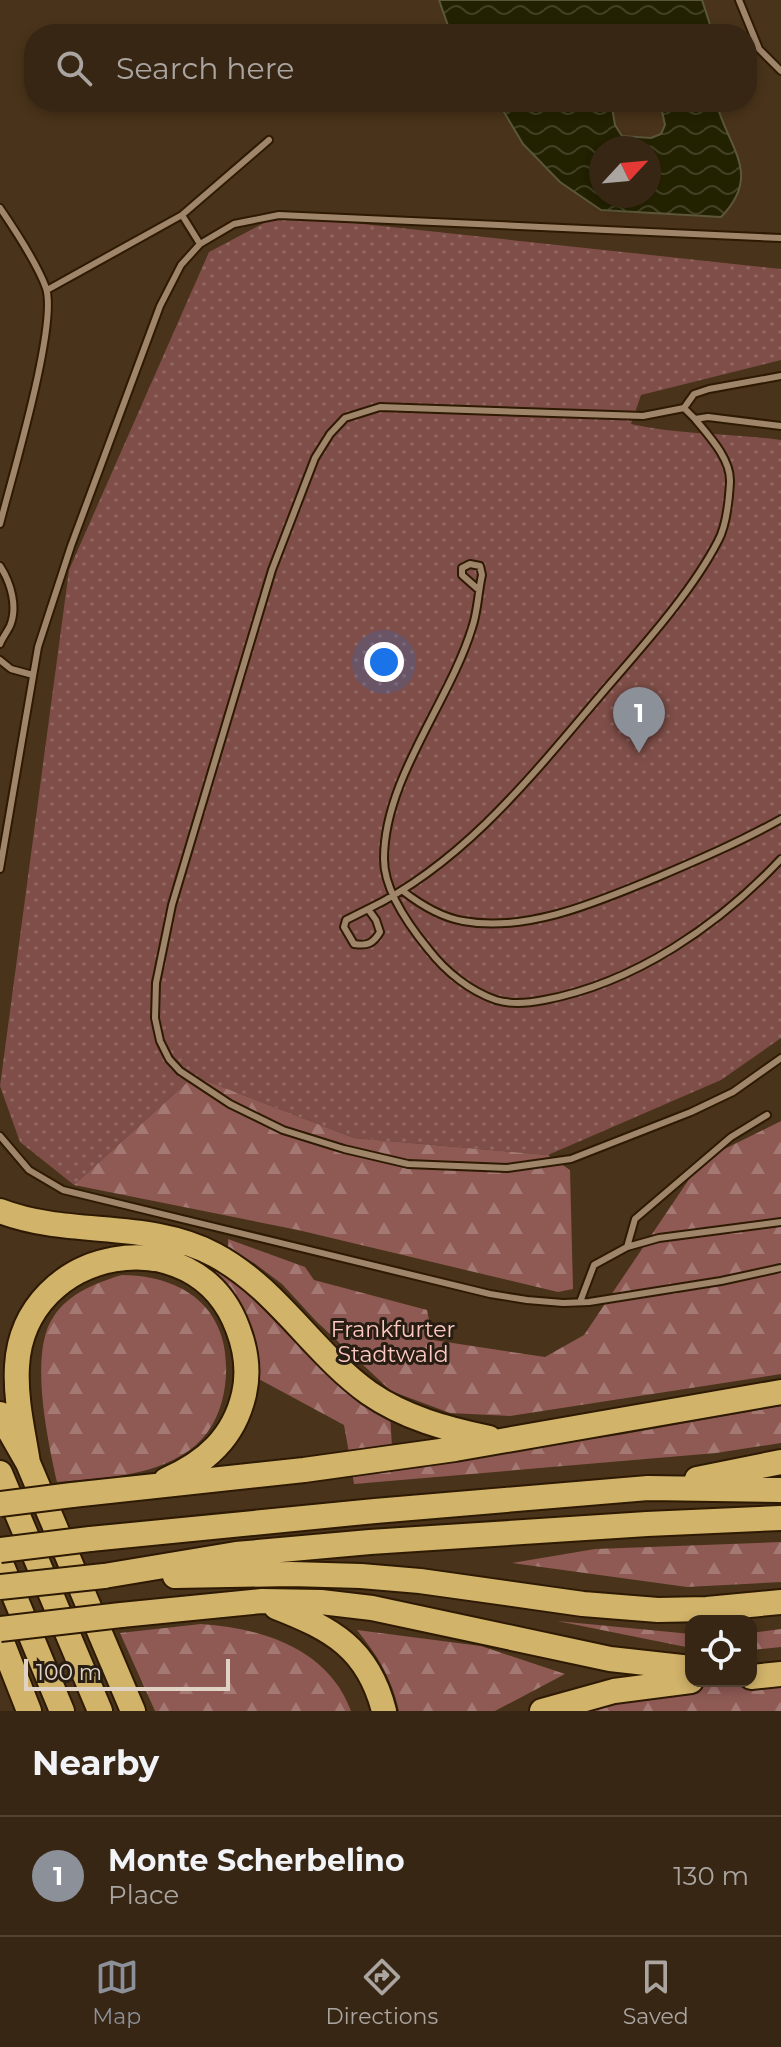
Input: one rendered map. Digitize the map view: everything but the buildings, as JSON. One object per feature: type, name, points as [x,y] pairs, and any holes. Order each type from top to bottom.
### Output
[{"type":"highway","points":[[0,1211],[30,1221],[75,1228],[152,1233],[196,1246],[233,1266],[262,1289],[369,1393],[421,1421],[503,1441]]},
{"type":"highway","points":[[28,1463],[17,1398],[17,1366],[24,1335],[37,1307],[62,1280],[83,1268],[112,1258],[149,1258],[180,1267],[197,1276],[224,1303],[241,1338],[246,1376],[237,1416],[220,1444],[209,1456],[185,1471],[147,1488]]},
{"type":"highway","points":[[0,1504],[304,1470],[503,1441],[781,1392]]},
{"type":"highway","points":[[0,1414],[28,1463],[133,1711]]},
{"type":"highway","points":[[648,1488],[781,1462]]},
{"type":"highway","points":[[0,1473],[100,1711]]},
{"type":"highway","points":[[0,1550],[346,1514],[648,1488],[781,1490]]},
{"type":"highway","points":[[0,1587],[104,1576],[236,1554],[370,1542],[781,1518]]},
{"type":"highway","points":[[0,1561],[62,1711]]},
{"type":"highway","points":[[104,1576],[361,1576],[436,1583],[583,1604],[658,1610],[781,1602]]},
{"type":"highway","points":[[262,1601],[313,1621],[340,1637],[369,1672],[384,1711]]},
{"type":"highway","points":[[2,1639],[121,1615],[262,1601],[321,1602],[372,1608],[610,1659],[685,1667]]},
{"type":"highway","points":[[2,1639],[16,1711]]},
{"type":"highway","points":[[2,1639],[29,1711]]},
{"type":"highway","points":[[757,1670],[781,1672]]},
{"type":"highway","points":[[757,1676],[781,1672]]},
{"type":"highway","points":[[542,1711],[614,1691],[685,1682]]},
{"type":"lane","points":[[739,0],[749,24]]},
{"type":"lane","points":[[757,44],[781,71]]},
{"type":"lane","points":[[47,290],[182,215],[269,140]]},
{"type":"lane","points":[[0,208],[47,290],[46,331],[0,524]]},
{"type":"lane","points":[[182,215],[200,244]]},
{"type":"lane","points":[[0,869],[38,647],[71,546],[160,306],[181,265],[200,244],[234,224],[279,215],[781,238]]},
{"type":"lane","points":[[781,376],[709,389],[694,394],[684,408],[643,416],[380,407],[345,418],[315,458],[272,570],[172,905],[156,983],[155,1018],[160,1041],[169,1059],[180,1071],[230,1104],[283,1130],[408,1164],[507,1168],[571,1159],[691,1112],[733,1092],[781,1058]]},
{"type":"lane","points":[[368,909],[380,932],[376,940],[365,946],[354,944],[344,927],[346,920],[403,891],[456,851],[565,736],[648,641],[720,539],[730,478],[723,457],[684,408]]},
{"type":"lane","points":[[695,419],[708,417],[781,426]]},
{"type":"lane","points":[[0,566],[9,582],[14,607],[11,623],[0,644]]},
{"type":"lane","points":[[479,590],[472,628],[444,696],[403,773],[389,825],[384,860],[399,910],[438,962],[461,981],[497,1000],[524,1003],[597,985],[649,961],[701,929],[781,859]]},
{"type":"lane","points":[[0,660],[11,669],[33,675]]},
{"type":"lane","points":[[403,891],[442,916],[464,922],[504,923],[577,910],[710,855],[781,819]]},
{"type":"lane","points":[[627,1247],[635,1219],[731,1137],[767,1115]]},
{"type":"lane","points":[[0,1136],[29,1170],[63,1190],[490,1294],[563,1303],[580,1302],[721,1281],[781,1268]]},
{"type":"lane","points":[[580,1302],[594,1265],[627,1247],[659,1238],[781,1222]]},
{"type":"shaded area","points":[[279,215],[781,269],[781,360],[641,395],[631,424],[781,440],[781,1038],[721,1080],[548,1155],[354,1138],[194,1076],[74,1185],[20,1142],[0,1086],[69,570],[209,252]]},
{"type":"green space","points":[[194,1076],[354,1138],[548,1155],[570,1170],[573,1289],[558,1292],[298,1230],[74,1185]]},
{"type":"green space","name":"Frankfurter Stadtwald","points":[[781,1121],[781,1374],[510,1416],[450,1413],[391,1391],[316,1321],[282,1284],[228,1248],[228,1239],[305,1267],[314,1280],[427,1310],[433,1340],[545,1357],[584,1335],[702,1160]]},
{"type":"green space","points":[[219,1266],[390,1413],[392,1447],[349,1453],[344,1425],[255,1377],[214,1277]]},
{"type":"green space","points":[[122,1275],[168,1283],[203,1304],[215,1320],[222,1339],[226,1361],[222,1402],[212,1426],[202,1439],[165,1464],[130,1474],[57,1482],[42,1397],[42,1351],[46,1332],[60,1308],[76,1295]]},
{"type":"green space","points":[[781,1406],[781,1443],[716,1453],[354,1484],[352,1471],[619,1435]]},
{"type":"green space","points":[[781,1542],[781,1582],[687,1587],[512,1563],[595,1549]]},
{"type":"green space","points":[[557,1621],[685,1633],[685,1647]]},
{"type":"green space","points":[[201,1624],[247,1630],[290,1645],[326,1671],[351,1711],[155,1711],[120,1633]]},
{"type":"green space","points":[[781,1629],[781,1647],[757,1649],[757,1632]]},
{"type":"green space","points":[[357,1630],[481,1646],[565,1674],[495,1711],[399,1711],[383,1668]]},
{"type":"green space","points":[[781,1683],[781,1711],[566,1711],[663,1689],[757,1687],[757,1684]]},
{"type":"water","points":[[439,0],[702,0],[710,24],[447,24]]},
{"type":"water","points":[[504,112],[613,112],[615,125],[622,136],[589,136],[589,202],[560,182],[523,144]]},
{"type":"water","points":[[662,112],[719,112],[739,161],[741,174],[740,187],[721,217],[598,208],[661,208],[661,136],[656,136],[661,134],[665,125]]},
{"type":"place","name":"Monte Scherbelino","points":[[639,753]]}]
